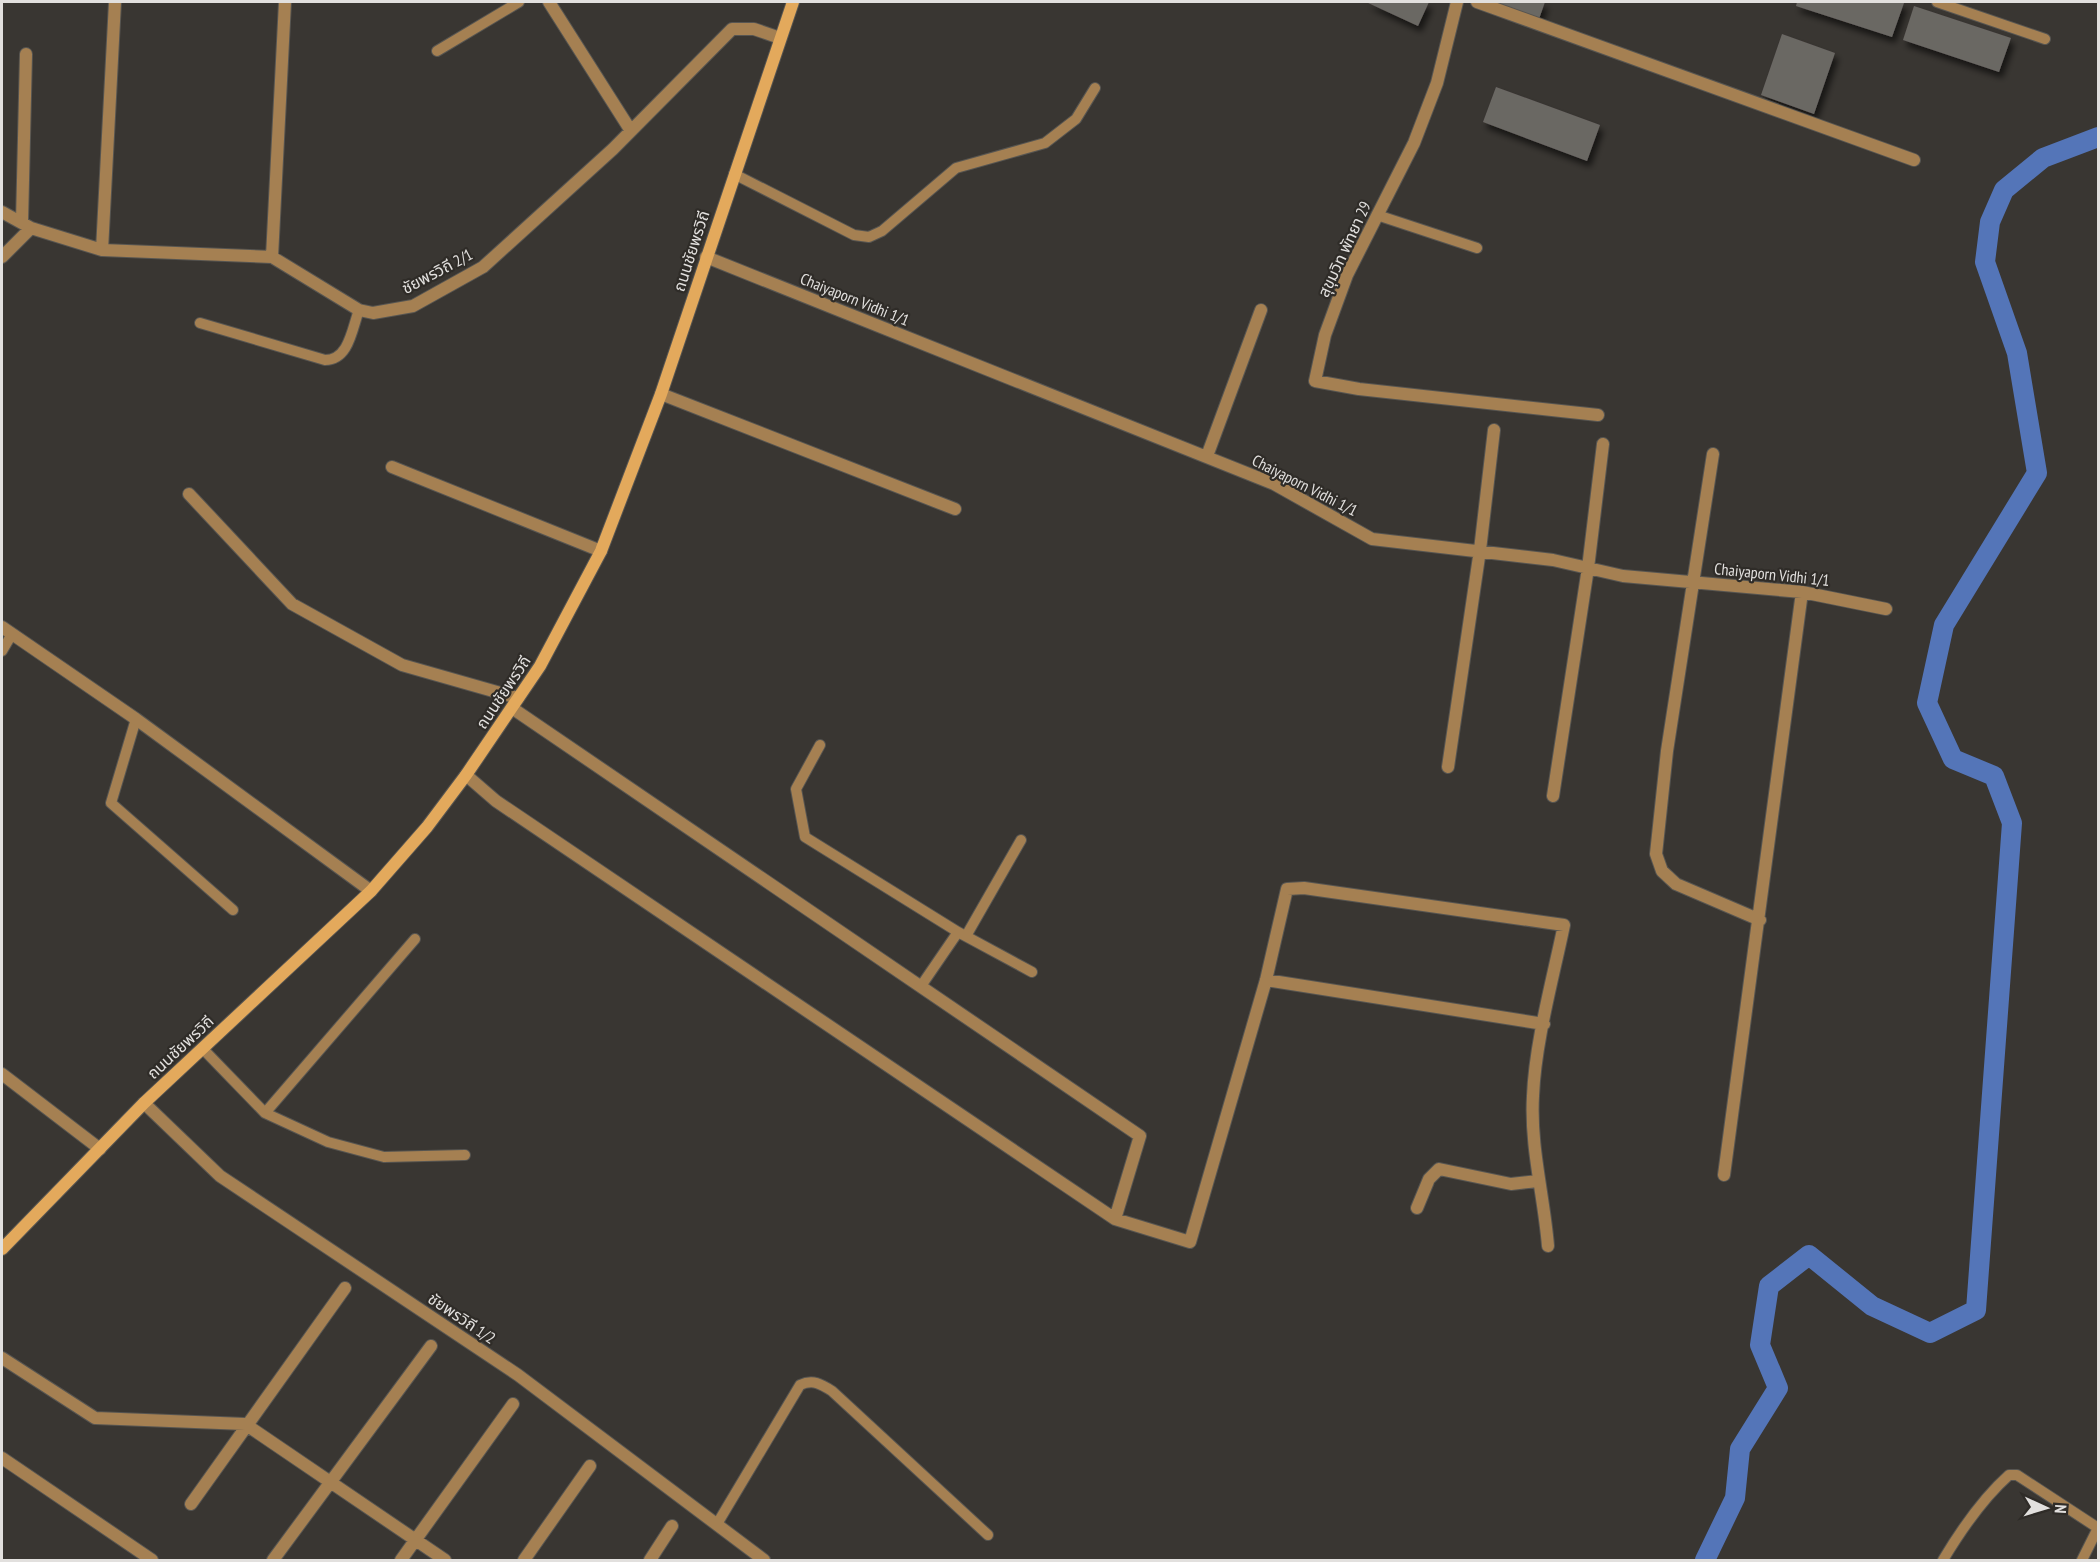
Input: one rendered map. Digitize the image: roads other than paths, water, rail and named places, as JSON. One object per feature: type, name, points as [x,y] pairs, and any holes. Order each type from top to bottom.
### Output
[{"type":"main road","name":"ถนนชัยพรวิถี","points":[[2,1249],[144,1103],[371,891],[427,827],[466,776],[515,703],[562,627],[601,551],[661,394],[793,2]]},
{"type":"street","points":[[102,250],[115,2]]},
{"type":"street","points":[[272,257],[285,2]]},
{"type":"street","points":[[549,2],[632,131]]},
{"type":"street","name":"สุขุมวิท พัทยา 29","points":[[1457,2],[1437,83],[1414,143],[1347,274],[1325,335],[1315,381],[1359,389],[1598,415]]},
{"type":"street","points":[[1477,2],[1914,160]]},
{"type":"street","name":"ชัยพรวิถี 2/1","points":[[2,212],[26,225],[102,250],[272,257],[359,310],[373,314],[413,306],[483,267],[632,131],[732,28],[754,29],[780,38]]},
{"type":"street","points":[[2,256],[26,225],[26,54]]},
{"type":"street","name":"Chaiyaporn Vidhi 1/1","points":[[706,257],[1274,484],[1372,539],[1416,546],[1480,550],[1553,560],[1623,576],[1802,592],[1886,609]]},
{"type":"street","points":[[1207,456],[1261,310]]},
{"type":"street","points":[[661,394],[955,509]]},
{"type":"street","points":[[1448,767],[1480,550],[1494,430]]},
{"type":"street","points":[[1553,796],[1588,568],[1603,444]]},
{"type":"street","points":[[1713,454],[1667,751],[1656,854],[1662,871],[1676,884],[1760,920]]},
{"type":"street","points":[[392,467],[601,551]]},
{"type":"street","points":[[189,494],[292,604],[346,632],[402,666],[515,703],[1140,1136],[1115,1220]]},
{"type":"street","points":[[1724,1175],[1760,920],[1802,592]]},
{"type":"street","points":[[2,627],[136,719],[371,891]]},
{"type":"street","points":[[466,776],[516,814],[1115,1220],[1190,1242],[1266,980],[1287,890],[1304,888],[1564,925],[1544,1024],[1533,1096],[1535,1160],[1545,1211],[1548,1246]]},
{"type":"street","points":[[1266,980],[1544,1024]]},
{"type":"street","points":[[2,1074],[100,1149]]},
{"type":"street","name":"ชัยพรวิถี 1/2","points":[[144,1103],[220,1176],[518,1375],[764,1560]]},
{"type":"street","points":[[1417,1208],[1429,1179],[1439,1169],[1511,1184],[1538,1182]]},
{"type":"street","points":[[191,1504],[245,1424],[345,1288]]},
{"type":"street","points":[[273,1560],[431,1346]]},
{"type":"street","points":[[2,1358],[96,1418],[245,1424],[444,1560]]},
{"type":"street","points":[[401,1560],[513,1404]]},
{"type":"street","points":[[2,1458],[152,1560]]},
{"type":"street","points":[[524,1560],[590,1466]]},
{"type":"street","points":[[650,1560],[672,1526]]},
{"type":"lane","points":[[437,51],[519,2]]},
{"type":"lane","points":[[1937,2],[2045,39]]},
{"type":"lane","points":[[734,174],[855,235],[869,237],[882,231],[956,168],[1045,144],[1076,119],[1095,88]]},
{"type":"lane","points":[[1377,215],[1477,248]]},
{"type":"lane","points":[[200,323],[325,360],[335,360],[343,354],[359,310]]},
{"type":"lane","points":[[2,651],[12,634]]},
{"type":"lane","points":[[136,719],[111,803],[233,910]]},
{"type":"lane","points":[[820,745],[796,789],[804,837],[962,934],[1032,972]]},
{"type":"lane","points":[[921,986],[962,934],[1021,840]]},
{"type":"lane","points":[[266,1113],[415,939]]},
{"type":"lane","points":[[203,1049],[266,1113],[327,1142],[384,1157],[465,1155]]},
{"type":"lane","points":[[717,1524],[800,1385],[819,1382],[832,1391],[988,1535]]},
{"type":"lane","points":[[1943,1560],[1962,1528],[2009,1475],[2017,1475],[2098,1528],[2082,1560]]},
{"type":"waterway","points":[[1705,1560],[1735,1498],[1740,1449],[1778,1388],[1760,1345],[1769,1286],[1809,1255],[1872,1306],[1930,1333],[1976,1310],[2012,823],[1994,776],[1953,759],[1927,703],[1944,625],[2037,473],[2017,353],[1985,262],[1990,222],[2004,190],[2043,158],[2098,137]]}]
